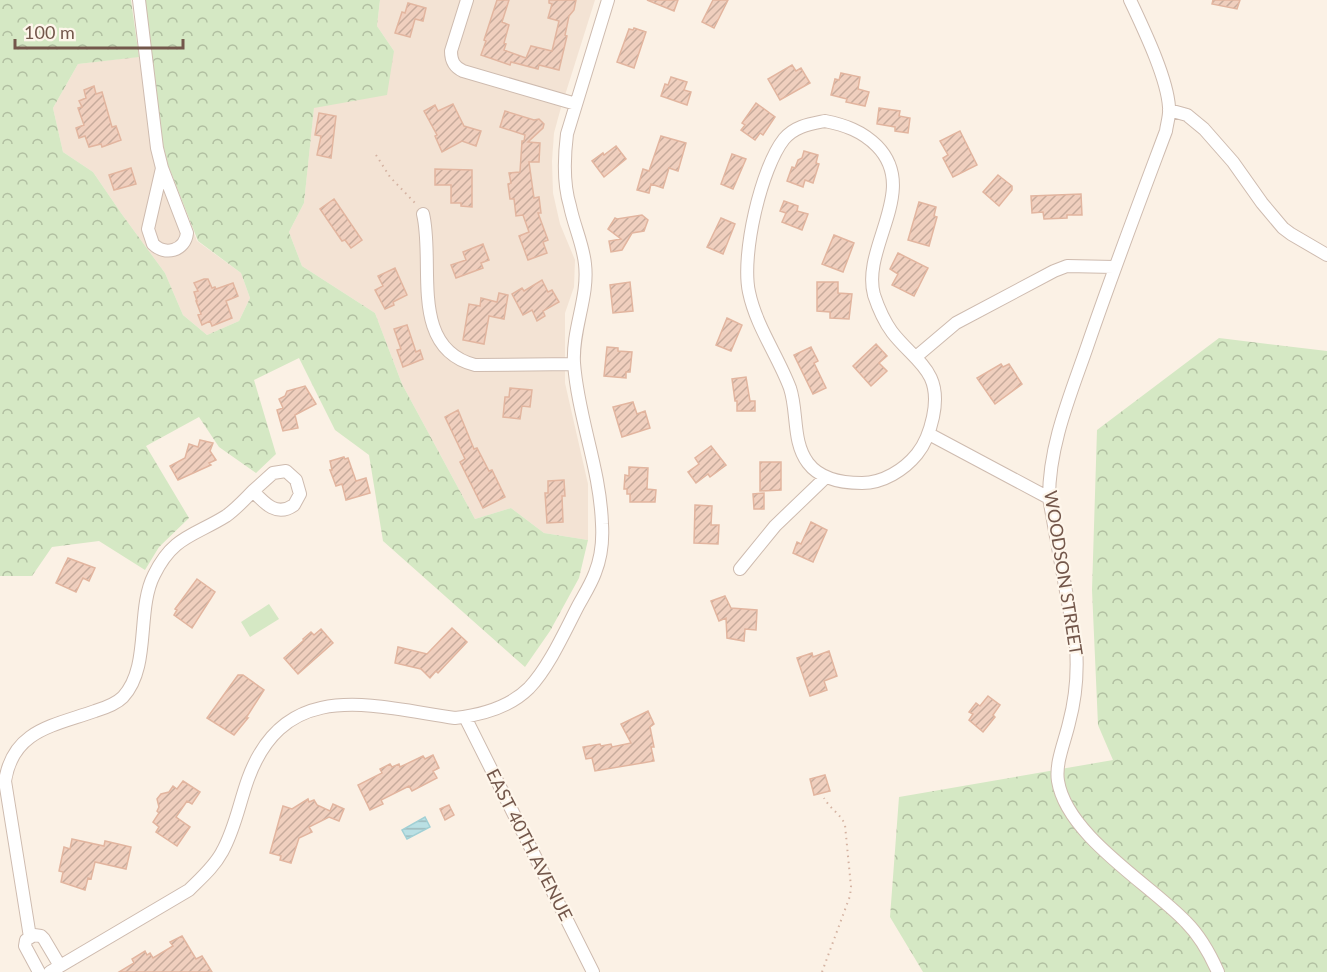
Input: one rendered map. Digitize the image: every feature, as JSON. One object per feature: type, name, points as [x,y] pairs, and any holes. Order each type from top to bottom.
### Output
[{"type":"street","points":[[139,0],[156,140],[162,168],[187,233],[182,245],[175,250],[166,251],[153,244],[148,229],[162,168]]},
{"type":"street","points":[[467,0],[452,51],[453,63],[456,67],[576,104]]},
{"type":"street","points":[[39,972],[25,946],[26,940],[30,937],[41,936],[55,969],[189,890],[206,874],[221,853],[232,830],[257,758],[271,738],[287,723],[329,705],[350,703],[454,718],[465,717],[489,711],[510,702],[529,688],[545,666],[595,574],[601,551],[603,526],[599,481],[581,411],[574,364],[575,334],[586,276],[583,249],[570,209],[564,156],[567,134],[608,0]]},
{"type":"street","name":"WOODSON STREET","points":[[1130,0],[1145,32],[1167,93],[1169,110],[1166,131],[1114,267],[1067,403],[1049,475],[1049,498],[1076,646],[1078,670],[1058,778],[1060,791],[1074,817],[1107,854],[1186,922],[1208,950],[1218,972]]},
{"type":"street","points":[[1169,110],[1187,115],[1204,129],[1233,162],[1283,228],[1327,255]]},
{"type":"street","points":[[825,121],[845,125],[869,138],[887,156],[893,175],[892,196],[874,269],[873,292],[881,313],[892,331],[929,373],[935,394],[929,434],[913,460],[889,477],[864,483],[826,477],[808,464],[803,454],[790,389],[749,293],[746,270],[748,240],[772,157],[786,137],[804,125],[825,121]]},
{"type":"street","points":[[423,214],[428,238],[429,308],[434,329],[446,348],[461,360],[475,365],[574,364]]},
{"type":"street","points":[[916,356],[956,322],[1054,271],[1067,266],[1114,267]]},
{"type":"street","points":[[929,434],[1049,498]]},
{"type":"street","points":[[740,569],[775,526],[826,477]]},
{"type":"street","points":[[30,937],[5,781],[8,765],[15,750],[26,739],[40,731],[110,706],[122,698],[137,673],[147,596],[153,576],[168,552],[187,536],[228,515],[253,491]]},
{"type":"street","name":"EAST 40TH AVENUE","points":[[465,717],[593,972]]},
{"type":"path","points":[[376,155],[390,177],[423,214]]},
{"type":"path","points":[[822,972],[849,903],[851,887],[845,825],[841,816],[828,806],[824,798]]},
{"type":"shaded area","points":[[380,0],[595,0],[554,133],[552,161],[553,193],[560,224],[575,260],[574,287],[565,313],[565,383],[588,484],[588,540],[544,533],[511,508],[475,519],[402,384],[375,313],[302,266],[289,232],[304,203],[314,107],[394,51],[377,26]]},
{"type":"shaded area","points":[[151,55],[162,140],[168,165],[197,241],[241,273],[250,298],[239,321],[207,335],[183,315],[165,273],[93,172],[63,152],[53,108],[78,64]]},
{"type":"green space","points":[[0,0],[131,0],[139,57],[78,64],[53,108],[63,152],[93,172],[165,273],[183,315],[207,335],[239,321],[250,298],[241,273],[198,241],[168,165],[162,140],[144,0],[380,0],[377,26],[394,51],[387,95],[314,108],[304,203],[289,232],[302,266],[375,313],[402,384],[475,519],[511,508],[544,533],[588,540],[579,578],[550,631],[525,667],[383,541],[369,455],[335,430],[299,358],[254,380],[276,454],[256,473],[219,447],[199,417],[146,446],[189,518],[159,547],[145,570],[99,541],[52,547],[32,576],[0,576]]},
{"type":"green space","points":[[1219,338],[1327,351],[1327,972],[923,972],[890,917],[899,797],[1113,760],[1098,725],[1092,590],[1097,430]]},
{"type":"green space","points":[[269,604],[279,619],[250,637],[241,622]]},
{"type":"water","points":[[425,817],[430,827],[407,839],[402,830]]},
{"type":"building","points":[[497,0],[509,0],[502,22],[509,25],[504,50],[526,58],[531,46],[552,51],[559,21],[548,18],[552,4],[549,0],[576,0],[574,10],[569,16],[559,70],[539,65],[538,69],[511,62],[510,65],[481,55]]},
{"type":"building","points":[[647,0],[678,0],[674,11]]},
{"type":"building","points":[[713,0],[728,0],[714,28],[702,22]]},
{"type":"building","points":[[1213,0],[1240,0],[1237,9],[1212,4]]},
{"type":"building","points":[[408,3],[426,8],[423,21],[415,19],[410,37],[395,33],[402,12],[405,13]]},
{"type":"building","points":[[634,28],[646,32],[634,68],[617,62],[629,29]]},
{"type":"building","points":[[792,65],[796,71],[801,68],[810,83],[780,100],[768,79]]},
{"type":"building","points":[[841,73],[860,77],[858,89],[869,92],[865,106],[846,102],[847,99],[831,95],[835,79],[839,80]]},
{"type":"building","points":[[671,77],[687,82],[684,90],[691,92],[687,105],[661,96],[665,84],[668,85]]},
{"type":"building","points":[[94,86],[96,94],[102,92],[112,127],[116,126],[121,140],[102,147],[101,144],[89,147],[85,136],[79,138],[76,128],[84,125],[78,108],[82,107],[79,101],[86,98],[84,90]]},
{"type":"building","points":[[756,103],[775,117],[763,135],[760,133],[755,140],[741,130],[745,125],[742,123]]},
{"type":"building","points":[[453,104],[464,126],[481,131],[476,146],[462,141],[442,152],[435,136],[437,135],[424,111],[435,105],[438,111]]},
{"type":"building","points":[[879,108],[900,111],[899,116],[910,118],[908,133],[895,131],[895,127],[877,124]]},
{"type":"building","points":[[505,111],[534,120],[539,119],[544,124],[543,128],[528,142],[540,143],[539,162],[529,162],[534,198],[539,197],[541,213],[538,213],[548,240],[543,242],[547,253],[528,260],[519,236],[529,232],[523,215],[516,216],[514,199],[510,199],[508,184],[511,183],[509,173],[520,172],[522,141],[525,135],[500,127]]},
{"type":"building","points":[[319,113],[336,116],[331,158],[317,155],[321,136],[315,135]]},
{"type":"building","points":[[960,131],[977,165],[953,177],[943,158],[948,155],[940,141]]},
{"type":"building","points":[[661,136],[686,143],[678,171],[669,168],[663,188],[651,184],[649,193],[637,190],[643,169],[649,171]]},
{"type":"building","points":[[616,146],[626,159],[604,177],[592,161]]},
{"type":"building","points":[[804,151],[818,155],[816,163],[819,164],[813,183],[805,180],[803,187],[787,181],[792,167],[795,168]]},
{"type":"building","points":[[732,154],[746,159],[733,189],[721,184]]},
{"type":"building","points":[[131,168],[136,184],[114,190],[109,175]]},
{"type":"building","points":[[435,169],[472,170],[472,207],[461,206],[461,203],[451,203],[451,185],[435,185]]},
{"type":"building","points":[[998,175],[1012,186],[1012,190],[999,206],[983,192]]},
{"type":"building","points":[[1081,194],[1082,215],[1044,219],[1043,212],[1032,213],[1031,196]]},
{"type":"building","points":[[334,199],[362,240],[351,248],[345,240],[342,241],[320,209]]},
{"type":"building","points":[[784,201],[798,206],[797,211],[808,214],[802,230],[782,222],[786,213],[780,211]]},
{"type":"building","points":[[919,202],[936,207],[934,216],[937,217],[929,246],[908,240]]},
{"type":"building","points":[[642,215],[648,220],[644,231],[632,233],[622,250],[611,252],[609,241],[621,239],[608,229],[615,218]]},
{"type":"building","points":[[721,218],[735,224],[723,254],[707,247]]},
{"type":"building","points":[[834,235],[854,243],[843,272],[822,264]]},
{"type":"building","points":[[483,244],[489,260],[481,263],[483,268],[456,278],[451,265],[466,260],[463,252]]},
{"type":"building","points":[[898,253],[928,268],[914,296],[892,285],[898,274],[890,269]]},
{"type":"building","points":[[395,268],[407,295],[385,309],[375,290],[383,286],[378,276]]},
{"type":"building","points":[[208,279],[212,288],[216,289],[233,283],[238,296],[226,301],[232,318],[212,326],[210,321],[202,325],[194,292],[198,291],[194,283]]},
{"type":"building","points":[[542,280],[548,292],[552,290],[559,302],[543,311],[545,316],[537,321],[532,310],[523,315],[512,294],[522,288],[524,291]]},
{"type":"building","points":[[630,282],[633,311],[613,313],[610,285]]},
{"type":"building","points":[[817,282],[838,282],[838,293],[852,294],[849,319],[830,318],[830,312],[817,311]]},
{"type":"building","points":[[499,293],[508,295],[504,319],[489,316],[484,344],[463,340],[469,304],[480,306],[481,298],[497,302]]},
{"type":"building","points":[[727,318],[742,325],[731,351],[716,345]]},
{"type":"building","points":[[407,325],[416,352],[420,350],[423,359],[403,367],[397,350],[401,349],[394,329]]},
{"type":"building","points":[[876,344],[887,356],[879,363],[887,371],[871,386],[853,366]]},
{"type":"building","points":[[607,347],[632,352],[630,372],[626,372],[626,378],[604,376]]},
{"type":"building","points":[[811,347],[818,361],[814,363],[826,388],[813,394],[794,355]]},
{"type":"building","points":[[1001,364],[1003,367],[1009,364],[1022,384],[995,404],[977,378]]},
{"type":"building","points":[[746,377],[750,401],[755,401],[755,411],[737,411],[732,379]]},
{"type":"building","points":[[305,386],[316,404],[295,415],[298,428],[283,431],[277,410],[283,408],[279,399],[285,396],[287,391]]},
{"type":"building","points":[[510,388],[532,390],[530,407],[522,406],[520,419],[503,417],[505,397],[509,397]]},
{"type":"building","points":[[633,402],[637,414],[645,411],[650,428],[622,437],[613,407]]},
{"type":"building","points":[[458,410],[474,449],[477,448],[489,471],[492,470],[505,497],[483,508],[460,462],[465,459],[445,417]]},
{"type":"building","points":[[200,440],[213,443],[210,451],[216,460],[209,463],[211,465],[178,480],[170,466],[185,458],[189,444],[198,447]]},
{"type":"building","points":[[711,446],[726,465],[710,477],[708,474],[696,483],[688,472],[699,464],[695,458]]},
{"type":"building","points":[[348,458],[356,481],[366,478],[370,493],[346,500],[342,484],[336,486],[330,470],[332,470],[330,461]]},
{"type":"building","points":[[760,462],[781,462],[781,490],[760,491]]},
{"type":"building","points":[[629,467],[648,468],[647,489],[656,490],[655,502],[630,502],[630,494],[627,494],[627,489],[624,489],[625,475],[629,476]]},
{"type":"building","points":[[564,480],[563,522],[547,523],[545,493],[548,493],[548,481]]},
{"type":"building","points":[[764,493],[764,509],[754,509],[753,494]]},
{"type":"building","points":[[695,505],[712,506],[711,525],[719,525],[718,544],[694,543]]},
{"type":"building","points":[[811,522],[827,530],[813,562],[793,553],[797,542],[801,544]]},
{"type":"building","points":[[68,558],[95,568],[89,581],[83,578],[76,592],[56,583]]},
{"type":"building","points":[[197,579],[215,592],[192,628],[174,615],[177,610],[175,609]]},
{"type":"building","points":[[725,596],[731,608],[757,610],[756,630],[745,629],[744,641],[727,638],[726,618],[719,621],[711,601]]},
{"type":"building","points":[[452,628],[467,642],[438,673],[436,671],[430,678],[421,669],[395,663],[398,647],[427,654]]},
{"type":"building","points":[[321,629],[333,643],[298,674],[284,658],[311,632],[314,635]]},
{"type":"building","points":[[829,651],[837,676],[824,681],[827,690],[810,696],[797,658],[812,653],[813,657]]},
{"type":"building","points":[[238,675],[243,675],[264,690],[246,718],[248,718],[234,735],[207,718]]},
{"type":"building","points":[[988,696],[1000,705],[993,715],[995,717],[983,732],[969,720],[973,714],[969,712],[976,703],[980,706]]},
{"type":"building","points":[[648,711],[654,724],[650,727],[654,761],[595,771],[592,758],[586,759],[583,747],[611,744],[612,747],[631,743],[621,724]]},
{"type":"building","points":[[433,755],[439,768],[433,771],[437,778],[412,791],[409,786],[381,800],[383,804],[370,810],[358,785],[382,773],[380,769],[390,764],[392,767],[399,764],[400,767],[423,756],[425,759]]},
{"type":"building","points":[[825,775],[830,791],[814,795],[810,779]]},
{"type":"building","points":[[183,781],[200,792],[192,804],[187,801],[176,817],[190,827],[177,846],[156,832],[159,827],[153,822],[159,813],[157,799],[161,794],[169,792],[173,786],[177,789]]},
{"type":"building","points":[[308,799],[309,802],[314,800],[317,805],[330,811],[333,804],[344,809],[339,821],[329,817],[309,827],[312,832],[299,838],[291,863],[280,860],[281,856],[270,853],[283,806],[292,809]]},
{"type":"building","points":[[449,805],[454,815],[445,820],[440,809]]},
{"type":"building","points":[[72,839],[104,846],[105,841],[131,847],[126,869],[95,862],[91,879],[88,878],[85,890],[61,882],[63,872],[59,871],[64,847],[70,849]]},
{"type":"building","points":[[182,936],[196,959],[202,956],[212,972],[119,972],[134,963],[132,959],[145,951],[153,958],[173,946],[170,942]]}]
